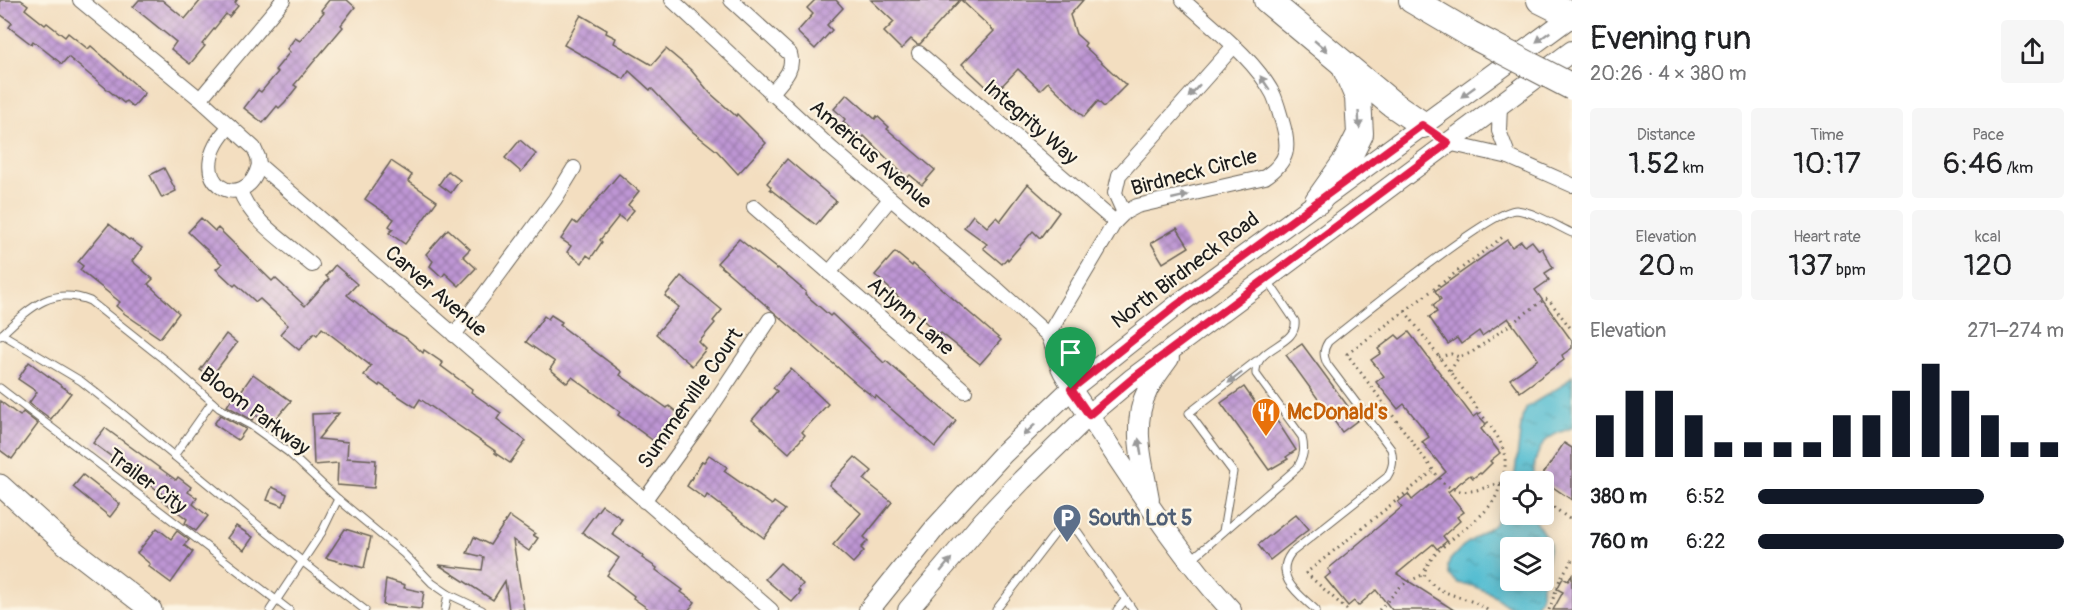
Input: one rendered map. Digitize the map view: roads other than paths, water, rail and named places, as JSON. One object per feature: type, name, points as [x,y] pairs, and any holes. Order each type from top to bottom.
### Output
[{"type":"highway","points":[[1267,0],[1391,104],[1422,125]]},
{"type":"highway","points":[[1412,0],[1470,34],[1572,87]]},
{"type":"highway","points":[[1540,0],[1572,16]]},
{"type":"highway","points":[[1318,201],[1347,160],[1360,134],[1358,97],[1344,64]]},
{"type":"main road","name":"North Birdneck Road","points":[[869,610],[950,511],[1003,454],[1071,389],[1177,305],[1572,16]]},
{"type":"main road","points":[[908,610],[983,521],[1089,415],[1133,378],[1572,51]]},
{"type":"main road","points":[[1422,125],[1448,143]]},
{"type":"main road","points":[[1150,505],[1138,436],[1138,422],[1149,387],[1180,343]]},
{"type":"main road","points":[[1071,389],[1189,561],[1230,610]]},
{"type":"main road","points":[[0,485],[64,543],[151,610]]},
{"type":"street","name":"Carver Avenue","points":[[80,0],[200,99],[254,148],[259,165],[771,610]]},
{"type":"street","points":[[200,99],[283,0]]},
{"type":"street","name":"Americus Avenue","points":[[672,0],[771,94],[1048,335]]},
{"type":"street","points":[[731,0],[790,54],[792,62],[790,71],[771,94]]},
{"type":"street","name":"Birdneck Circle","points":[[1048,335],[1119,218],[1137,207],[1266,177],[1276,170],[1284,158],[1287,139],[1274,95],[1259,73],[1183,0]]},
{"type":"street","name":"Birdneck Circle","points":[[1119,218],[1115,193],[1119,175],[1233,47]]},
{"type":"street","name":"Integrity Way","points":[[919,53],[1119,218]]},
{"type":"street","points":[[1500,105],[1499,131],[1509,157]]},
{"type":"street","points":[[230,126],[213,148],[209,164],[210,174],[215,182],[232,191],[240,190],[250,184],[256,176],[259,165]]},
{"type":"street","points":[[1448,143],[1509,157],[1572,185]]},
{"type":"street","points":[[454,335],[555,199],[574,168]]},
{"type":"street","points":[[240,190],[244,202],[253,214],[312,266]]},
{"type":"street","points":[[830,273],[890,199]]},
{"type":"street","name":"Arlynn Lane","points":[[754,207],[965,391]]},
{"type":"street","name":"Summerville Court","points":[[644,501],[706,415],[770,319]]},
{"type":"street","points":[[1048,335],[1061,375],[1071,389]]},
{"type":"lane","points":[[1316,610],[1289,585],[1284,570],[1287,559],[1291,553],[1387,477],[1394,459],[1391,449],[1327,364],[1323,356],[1328,342],[1442,254],[1507,212],[1524,212],[1572,233]]},
{"type":"lane","points":[[1223,531],[1233,472],[1189,413],[1293,334],[1296,327],[1295,321],[1266,279]]},
{"type":"lane","name":"Bloom Parkway","points":[[1,335],[43,300],[61,295],[77,296],[90,301],[212,402],[252,426],[288,452],[338,499],[404,554],[432,583],[448,594],[482,610]]},
{"type":"lane","points":[[1,335],[81,381],[365,610]]},
{"type":"lane","points":[[1189,561],[1297,468],[1303,459],[1305,447],[1302,437],[1256,374],[1259,359]]},
{"type":"lane","name":"Trailer City","points":[[0,388],[289,610]]},
{"type":"lane","points":[[174,456],[212,402]]},
{"type":"lane","points":[[270,610],[322,532],[338,499]]},
{"type":"lane","points":[[996,610],[1057,531],[1067,525],[1078,532],[1133,610]]},
{"type":"lane","points":[[445,610],[448,594]]},
{"type":"lane","points":[[1117,610],[1125,600]]},
{"type":"water","points":[[1572,376],[1572,428],[1552,436],[1541,446],[1534,471],[1515,471],[1522,418],[1527,407],[1563,385]]},
{"type":"water","points":[[1500,513],[1500,525],[1538,525],[1546,537],[1500,537],[1500,591],[1541,591],[1540,599],[1533,610],[1516,610],[1490,593],[1458,583],[1449,575],[1450,560],[1463,546],[1494,525]]},
{"type":"place","name":"McDonald's","points":[[1266,438]]},
{"type":"place","name":"South Lot 5","points":[[1067,544]]}]
